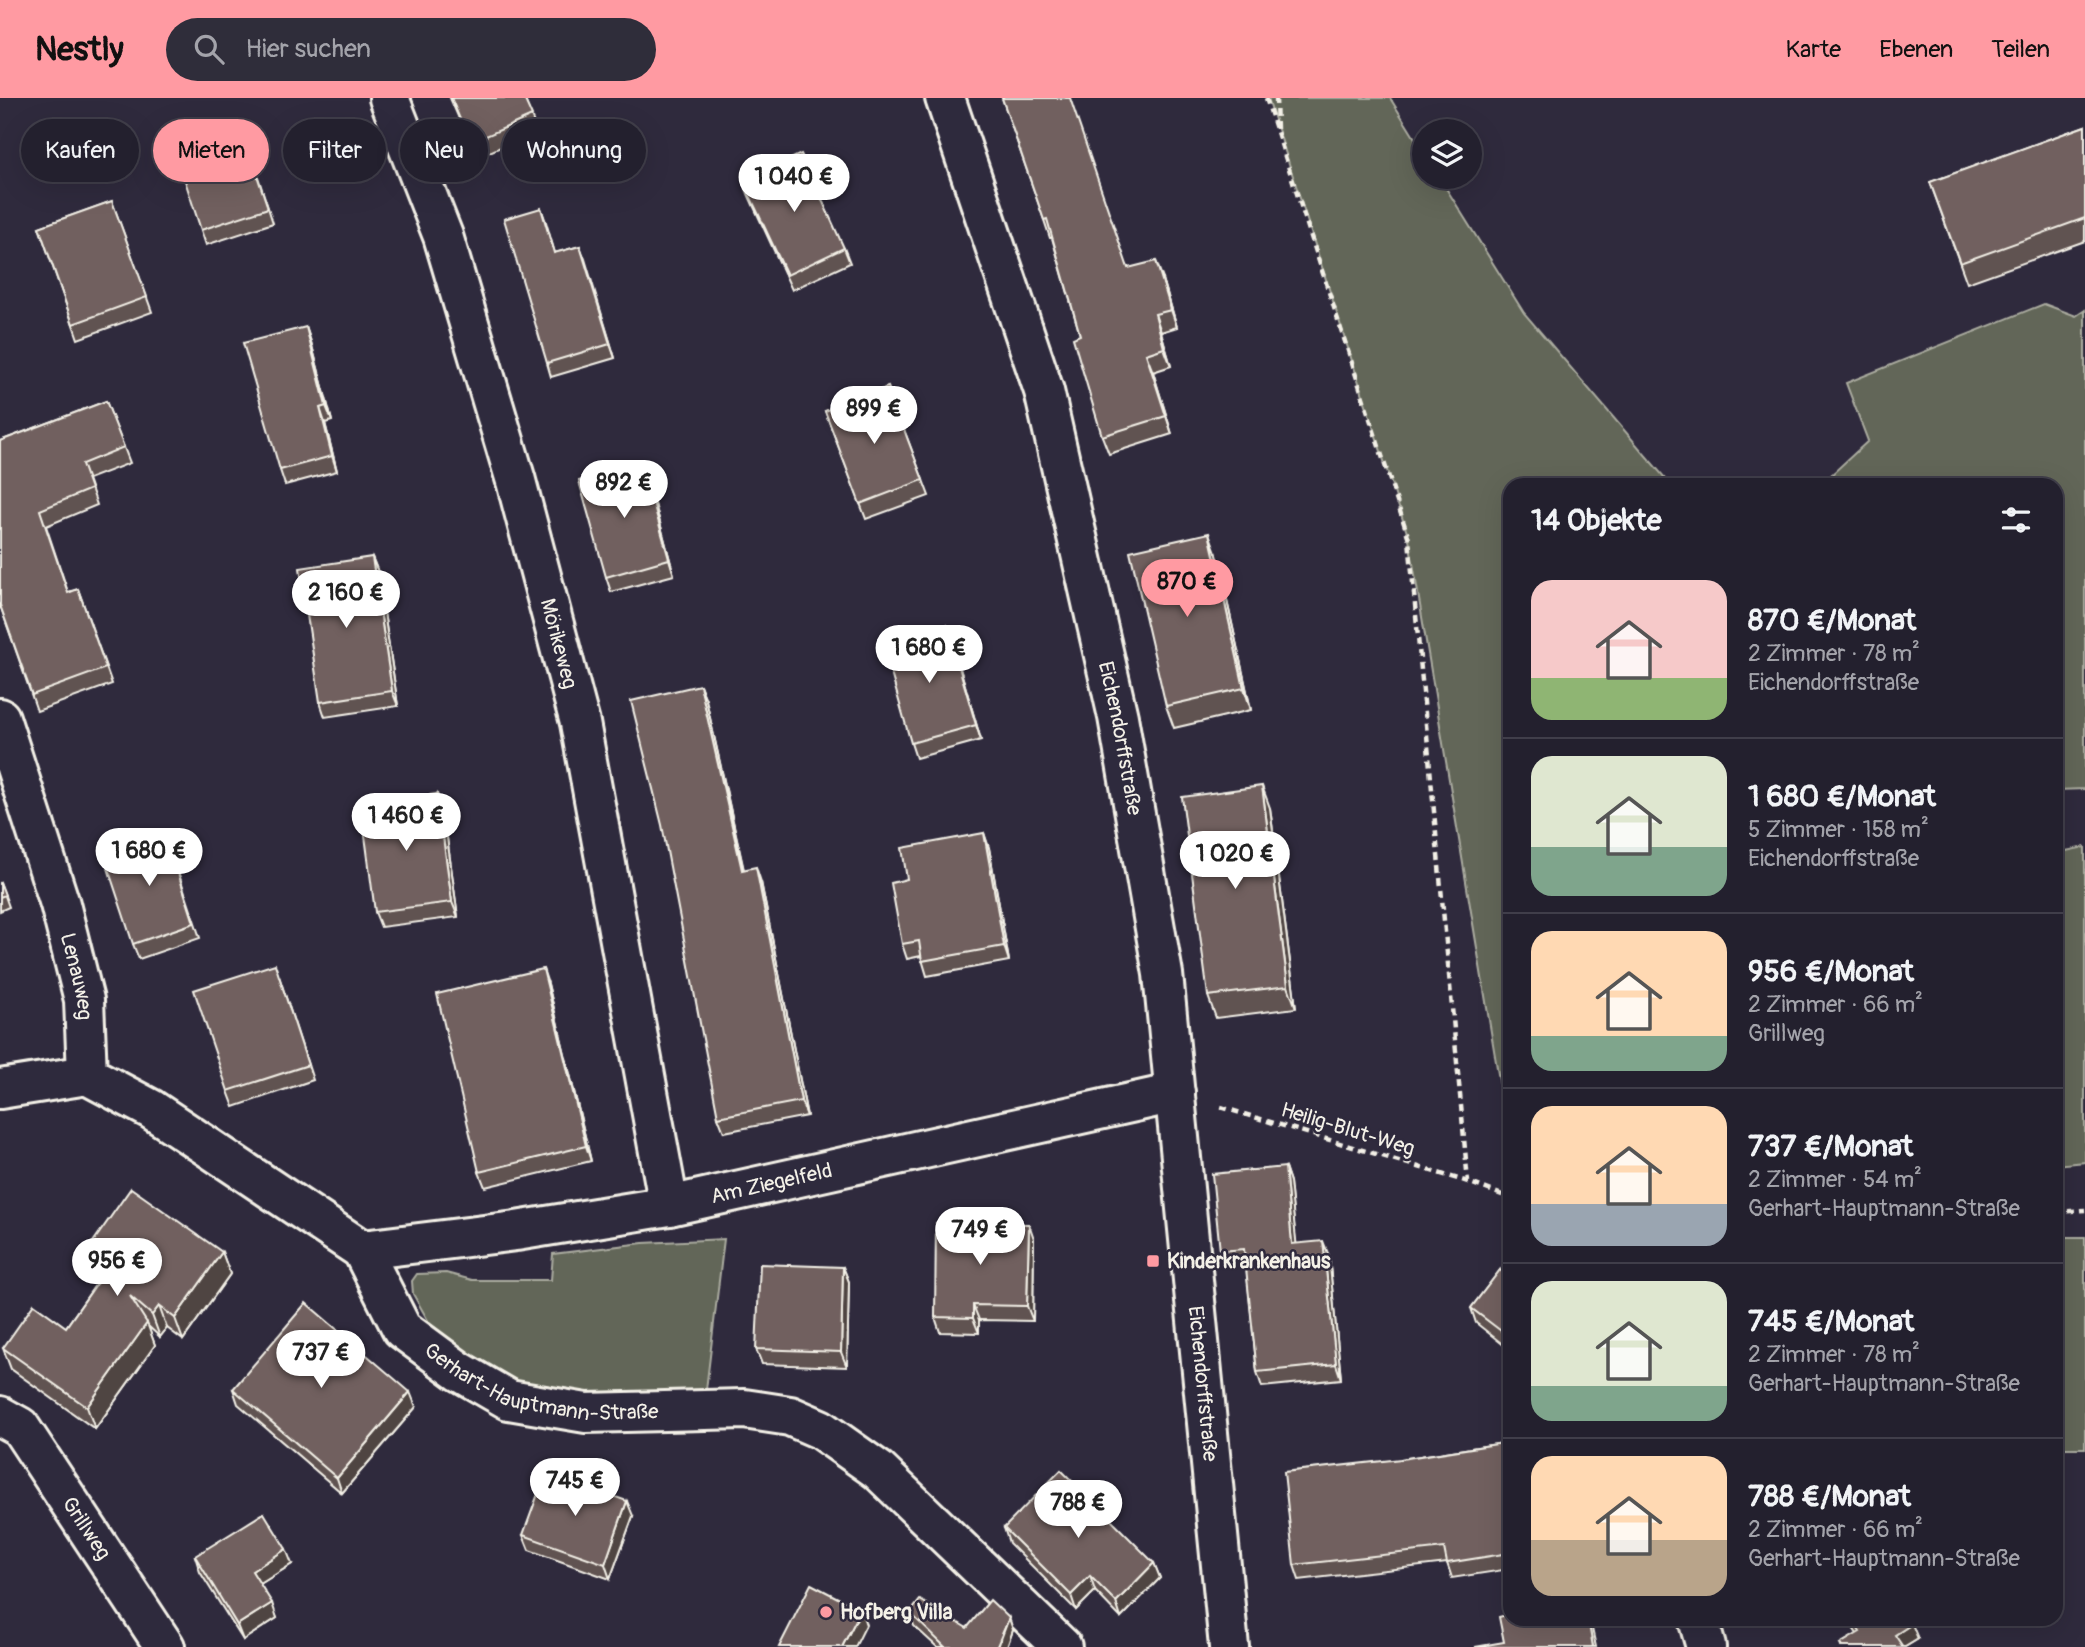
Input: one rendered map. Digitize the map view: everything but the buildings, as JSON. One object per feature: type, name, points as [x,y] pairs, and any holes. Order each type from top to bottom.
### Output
[{"type":"street","name":"Mörikeweg","points":[[388,98],[443,236],[516,481],[580,723],[669,1206]]},
{"type":"street","name":"Eichendorffstraße","points":[[945,98],[1044,391],[1118,717],[1144,856],[1163,974],[1229,1647]]},
{"type":"street","name":"Lenauweg","points":[[0,718],[60,904],[84,1000],[87,1075]]},
{"type":"street","points":[[0,1089],[87,1075]]},
{"type":"street","name":"Gerhart-Hauptmann-Straße","points":[[87,1075],[151,1109],[362,1250],[402,1329],[459,1371],[509,1400],[586,1413],[744,1409],[790,1416],[820,1429],[878,1469],[1062,1647]]},
{"type":"street","name":"Am Ziegelfeld","points":[[362,1250],[516,1231],[669,1206],[1175,1093]]},
{"type":"street","name":"Grillweg","points":[[0,1416],[20,1427],[165,1647]]},
{"type":"street","points":[[1700,1626],[1706,1647]]},
{"type":"path","points":[[1266,98],[1409,539],[1468,1182]]},
{"type":"path","points":[[1276,98],[1278,134]]},
{"type":"path","name":"Heilig-Blut-Weg","points":[[1175,1093],[1468,1182],[1503,1195]]},
{"type":"path","points":[[2063,1212],[2085,1210]]},
{"type":"green space","points":[[1268,98],[1390,98],[1412,134],[1412,189],[1446,189],[1524,313],[1665,478],[1503,478],[1503,1087],[1500,1086],[1409,539]]},
{"type":"green space","points":[[2044,304],[2076,316],[2085,310],[2085,789],[2063,790],[2063,478],[1832,478],[1831,475],[1868,441],[1846,383]]},
{"type":"green space","points":[[2085,847],[2085,1162],[2063,1164],[2063,852]]},
{"type":"green space","points":[[2063,1237],[2085,1237],[2085,1448],[2063,1448]]},
{"type":"green space","points":[[724,1239],[705,1398],[547,1394],[489,1372],[430,1324],[413,1294],[412,1281],[417,1274],[446,1273],[472,1280],[551,1280],[553,1254],[643,1243]]},
{"type":"place","name":"Kinderkrankenhaus","points":[[1153,1261]]},
{"type":"place","name":"Hofberg Villa","points":[[826,1612]]}]
